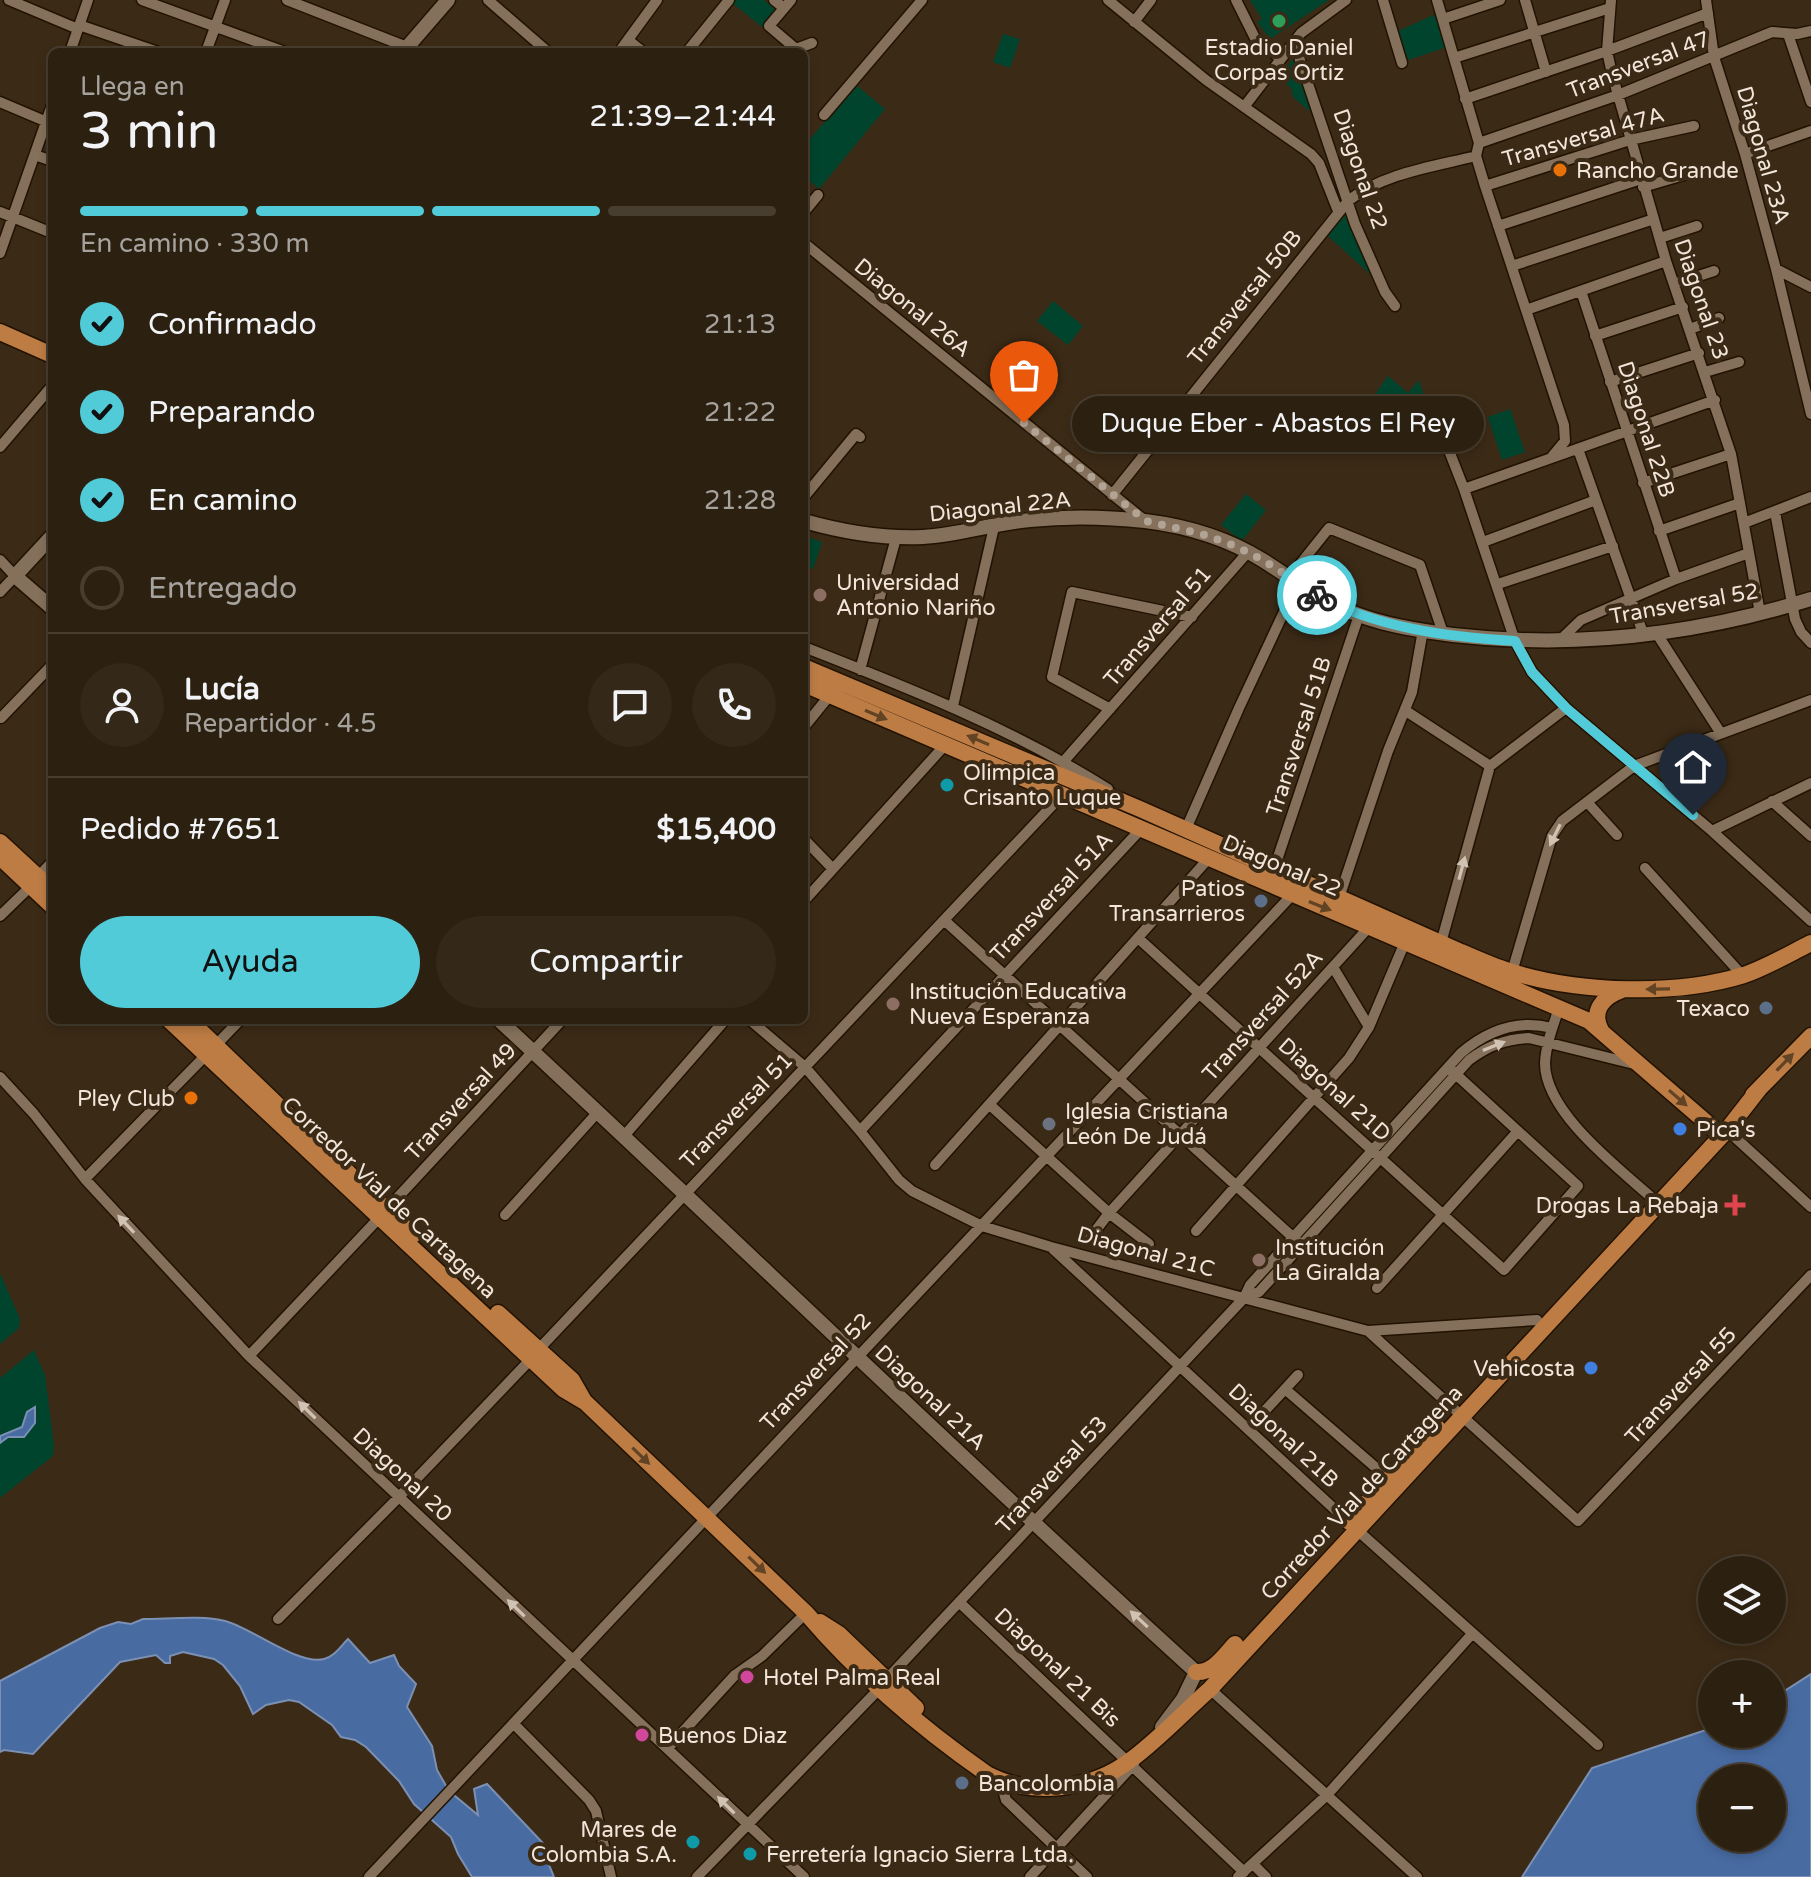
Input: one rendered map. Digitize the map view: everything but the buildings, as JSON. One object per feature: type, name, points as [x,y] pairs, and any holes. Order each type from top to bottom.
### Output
[{"type":"main road","points":[[0,321],[48,342]]},
{"type":"main road","points":[[0,332],[48,353]]},
{"type":"main road","name":"Diagonal 22","points":[[808,669],[1140,809],[1512,972],[1623,989],[1678,988],[1742,975],[1811,943]]},
{"type":"main road","name":"Diagonal 22","points":[[808,686],[1589,1021],[1721,1130]]},
{"type":"main road","points":[[0,842],[48,900]]},
{"type":"main road","points":[[0,857],[48,888]]},
{"type":"main road","points":[[1549,980],[1560,995],[1559,1008]]},
{"type":"main road","points":[[1603,1034],[1597,1010],[1607,996],[1623,989]]},
{"type":"main road","name":"Corredor Vial de Cartagena","points":[[175,1024],[211,1050],[534,1354],[572,1380],[585,1402],[806,1613],[839,1634],[883,1683],[939,1737],[980,1769],[1000,1780],[1037,1788],[1057,1788],[1095,1779],[1132,1763],[1210,1689],[1389,1479],[1458,1413],[1537,1320],[1721,1130]]},
{"type":"main road","name":"Corredor Vial de Cartagena","points":[[192,1024],[211,1050]]},
{"type":"main road","name":"Corredor Vial de Cartagena","points":[[1196,1672],[1206,1672],[1214,1666],[1352,1525],[1811,1036]]},
{"type":"street","points":[[9,0],[78,27],[145,48]]},
{"type":"street","points":[[71,48],[88,0]]},
{"type":"street","points":[[142,0],[273,48]]},
{"type":"street","points":[[208,48],[225,0]]},
{"type":"street","points":[[287,0],[400,48]]},
{"type":"street","points":[[407,48],[448,0]]},
{"type":"street","points":[[488,0],[541,48]]},
{"type":"street","points":[[622,48],[657,0]]},
{"type":"street","points":[[690,48],[728,0]]},
{"type":"street","points":[[774,0],[787,4],[769,26],[792,48]]},
{"type":"street","points":[[824,115],[922,0]]},
{"type":"street","points":[[1108,0],[1244,107],[1314,157],[1338,211]]},
{"type":"street","points":[[1134,22],[1151,0]]},
{"type":"street","points":[[1236,0],[1255,38],[1281,59]]},
{"type":"street","points":[[1244,107],[1294,42],[1314,22],[1346,0]]},
{"type":"street","points":[[1383,0],[1402,63]]},
{"type":"street","points":[[1437,0],[1479,143],[1476,156],[1565,430],[1562,448],[1551,458]]},
{"type":"street","points":[[1443,19],[1500,0]]},
{"type":"street","points":[[1525,0],[1546,72]]},
{"type":"street","name":"Diagonal 23A","points":[[1706,0],[1714,57],[1745,154],[1811,414]]},
{"type":"street","points":[[1454,58],[1535,33],[1613,3]]},
{"type":"street","name":"Diagonal 23","points":[[1613,3],[1607,51],[1642,183],[1731,454],[1760,613]]},
{"type":"street","points":[[1465,99],[1708,13]]},
{"type":"street","name":"Transversal 47","points":[[1479,143],[1618,95],[1772,32],[1788,34],[1811,31]]},
{"type":"street","points":[[1788,34],[1808,82],[1811,102]]},
{"type":"street","points":[[628,40],[638,48]]},
{"type":"street","name":"Diagonal 22","points":[[1294,42],[1348,201],[1385,292],[1395,306]]},
{"type":"street","points":[[801,48],[812,43]]},
{"type":"street","points":[[0,102],[47,122]]},
{"type":"street","points":[[0,253],[48,119]]},
{"type":"street","name":"Transversal 47A","points":[[1485,186],[1630,140],[1694,126]]},
{"type":"street","points":[[1745,154],[1811,131]]},
{"type":"street","points":[[35,155],[48,160]]},
{"type":"street","points":[[1348,201],[1374,184],[1390,178],[1476,156]]},
{"type":"street","points":[[1498,226],[1642,183],[1694,172]]},
{"type":"street","points":[[808,207],[818,195]]},
{"type":"street","name":"Transversal 50B","points":[[1096,518],[1106,516],[1113,509],[1112,495],[1348,201]]},
{"type":"street","points":[[0,212],[48,231]]},
{"type":"street","points":[[1512,266],[1654,219]]},
{"type":"street","points":[[1660,238],[1697,226]]},
{"type":"street","name":"Diagonal 26A","points":[[808,246],[1146,521]]},
{"type":"street","points":[[1526,310],[1666,261]]},
{"type":"street","points":[[1776,269],[1811,287]]},
{"type":"street","points":[[1674,284],[1714,271]]},
{"type":"street","name":"Diagonal 22B","points":[[1581,291],[1676,579]]},
{"type":"street","points":[[1595,336],[1683,307]]},
{"type":"street","points":[[1690,329],[1719,318]]},
{"type":"street","points":[[1610,382],[1699,353]]},
{"type":"street","points":[[1705,372],[1739,362]]},
{"type":"street","points":[[0,447],[48,391]]},
{"type":"street","points":[[1464,489],[1715,400]]},
{"type":"street","points":[[1432,416],[1439,425],[1464,489],[1515,641],[1532,672],[1566,708],[1712,831],[1811,921]]},
{"type":"street","points":[[808,492],[856,434],[860,437]]},
{"type":"street","points":[[1578,449],[1632,598],[1650,635],[1720,732]]},
{"type":"street","points":[[1643,483],[1731,454]]},
{"type":"street","points":[[1744,523],[1811,497]]},
{"type":"street","points":[[1483,542],[1596,500]]},
{"type":"street","points":[[1659,531],[1740,503]]},
{"type":"street","points":[[1775,512],[1797,625],[1811,643]]},
{"type":"street","name":"Diagonal 22A","points":[[808,522],[841,532],[896,538],[939,536],[1030,520],[1096,518],[1146,521],[1202,534],[1248,552],[1293,581],[1359,615],[1423,630],[1515,641]]},
{"type":"street","points":[[953,706],[994,527]]},
{"type":"street","points":[[1186,829],[1293,581],[1329,528],[1420,565],[1443,633]]},
{"type":"street","points":[[860,670],[896,538]]},
{"type":"street","points":[[0,592],[7,576],[48,540]]},
{"type":"street","points":[[1498,584],[1613,546]]},
{"type":"street","name":"Transversal 51","points":[[1064,761],[1248,552]]},
{"type":"street","points":[[1559,641],[1581,620],[1676,579],[1749,553]]},
{"type":"street","points":[[0,560],[7,576],[48,605]]},
{"type":"street","points":[[1110,709],[1052,677],[1072,592],[1192,617]]},
{"type":"street","name":"Transversal 52","points":[[1515,641],[1650,635],[1760,613],[1811,599]]},
{"type":"street","name":"Transversal 51B","points":[[1274,869],[1359,615]]},
{"type":"street","points":[[1339,898],[1388,751],[1406,711],[1416,677],[1423,630]]},
{"type":"street","points":[[808,649],[953,706],[1064,761],[1140,809]]},
{"type":"street","points":[[1,718],[48,669]]},
{"type":"street","points":[[808,722],[830,695]]},
{"type":"street","points":[[1512,972],[1552,836],[1562,821],[1634,766],[1811,700]]},
{"type":"street","points":[[1441,943],[1490,766],[1566,708]]},
{"type":"street","points":[[1406,711],[1490,766]]},
{"type":"street","points":[[808,896],[945,745]]},
{"type":"street","points":[[1712,831],[1811,783]]},
{"type":"street","name":"Transversal 51","points":[[278,1619],[399,1497],[1062,795]]},
{"type":"street","points":[[1772,801],[1811,836]]},
{"type":"street","points":[[1587,802],[1617,835]]},
{"type":"street","name":"Transversal 51A","points":[[860,1131],[1141,829]]},
{"type":"street","points":[[808,843],[832,868]]},
{"type":"street","points":[[935,1165],[1209,858]]},
{"type":"street","points":[[0,916],[48,866]]},
{"type":"street","points":[[1645,868],[1742,975]]},
{"type":"street","name":"Transversal 52","points":[[369,1877],[1292,895]]},
{"type":"street","points":[[944,920],[1297,1242]]},
{"type":"street","name":"Transversal 52A","points":[[1090,1238],[1109,1213],[1370,926]]},
{"type":"street","name":"Diagonal 21D","points":[[1138,938],[1504,1270],[1578,1186],[1518,1131]]},
{"type":"street","points":[[1196,1231],[1349,1058],[1369,1027],[1405,942]]},
{"type":"street","points":[[1333,967],[1369,1027]]},
{"type":"street","points":[[1559,1008],[1548,1041],[1547,1078],[1556,1102],[1567,1118],[1652,1198]]},
{"type":"street","points":[[85,1179],[236,1024]]},
{"type":"street","name":"Diagonal 21A","points":[[503,1024],[1196,1672]]},
{"type":"street","name":"Transversal 49","points":[[249,1356],[558,1024]]},
{"type":"street","points":[[624,1136],[722,1024]]},
{"type":"street","points":[[755,1024],[805,1067],[860,1131],[886,1168],[912,1191],[982,1226]]},
{"type":"street","name":"Transversal 53","points":[[697,1877],[748,1827],[1244,1298],[1250,1285],[1297,1242],[1452,1071],[1473,1043],[1496,1031],[1527,1025],[1552,1028]]},
{"type":"street","name":"Transversal 53","points":[[1452,1071],[1493,1045],[1529,1038],[1641,1066]]},
{"type":"street","points":[[1377,1288],[1518,1131],[1452,1071]]},
{"type":"street","name":"Diagonal 20","points":[[0,1077],[34,1114],[85,1179],[249,1356],[804,1877]]},
{"type":"street","name":"Diagonal 21C","points":[[990,1105],[1109,1213],[1149,1244]]},
{"type":"street","points":[[505,1215],[598,1112]]},
{"type":"street","name":"Diagonal 22","points":[[1721,1130],[1811,1207]]},
{"type":"street","name":"Diagonal 21C","points":[[982,1226],[1368,1331],[1537,1320]]},
{"type":"street","name":"Diagonal 21B","points":[[1051,1247],[1352,1525],[1598,1745]]},
{"type":"street","name":"Transversal 55","points":[[1458,1413],[1578,1521],[1811,1275]]},
{"type":"street","points":[[1368,1331],[1458,1413]]},
{"type":"street","points":[[1248,1429],[1298,1375]]},
{"type":"street","points":[[1285,1389],[1389,1479]]},
{"type":"street","name":"Diagonal 21 Bis","points":[[959,1602],[1245,1871],[1266,1877]]},
{"type":"street","points":[[668,1748],[735,1675],[762,1656],[806,1613]]},
{"type":"street","points":[[1245,1871],[1327,1795],[1472,1634]]},
{"type":"street","points":[[1145,1748],[1183,1699],[1196,1672]]},
{"type":"street","points":[[1210,1689],[1417,1877]]},
{"type":"street","points":[[514,1724],[589,1800],[596,1811],[611,1877]]},
{"type":"street","points":[[1030,1877],[1132,1763]]},
{"type":"street","points":[[1000,1780],[1006,1800],[1087,1877]]},
{"type":"green space","points":[[764,0],[776,10],[762,27],[731,2]]},
{"type":"green space","name":"Estadio Daniel Corpas Ortiz","points":[[1250,0],[1329,0],[1270,39],[1257,22],[1262,19]]},
{"type":"green space","points":[[1436,14],[1447,47],[1408,60],[1398,31]]},
{"type":"green space","points":[[1003,34],[1020,39],[1010,68],[993,62]]},
{"type":"green space","points":[[1293,59],[1312,108],[1309,111],[1278,77]]},
{"type":"green space","points":[[856,85],[885,109],[819,189],[808,179],[808,141]]},
{"type":"green space","points":[[1346,212],[1371,275],[1327,235]]},
{"type":"green space","points":[[1053,301],[1083,326],[1068,345],[1037,321]]},
{"type":"green space","points":[[1388,376],[1408,393],[1419,380],[1430,415],[1365,408]]},
{"type":"green space","points":[[1510,409],[1525,452],[1502,460],[1488,417]]},
{"type":"green space","points":[[1246,494],[1266,510],[1242,541],[1221,525]]},
{"type":"green space","points":[[808,537],[822,542],[813,569],[808,567]]},
{"type":"green space","points":[[0,1273],[20,1319],[19,1328],[0,1344]]},
{"type":"green space","points":[[34,1350],[45,1375],[53,1456],[0,1498],[0,1443],[35,1422],[34,1408],[27,1412],[22,1427],[0,1436],[0,1378]]},
{"type":"water","points":[[35,1407],[35,1423],[24,1437],[8,1437],[0,1443],[0,1436],[22,1427],[27,1412]]},
{"type":"water","points":[[143,1619],[225,1621],[289,1652],[314,1660],[331,1656],[348,1639],[370,1663],[394,1655],[399,1666],[416,1684],[407,1707],[432,1746],[437,1770],[449,1791],[478,1815],[474,1789],[487,1784],[558,1859],[549,1865],[554,1877],[472,1877],[451,1837],[414,1804],[399,1781],[366,1747],[355,1740],[341,1737],[332,1725],[299,1702],[289,1700],[266,1705],[253,1714],[240,1686],[223,1665],[214,1659],[183,1652],[170,1656],[170,1663],[165,1663],[156,1655],[120,1662],[33,1754],[0,1752],[0,1681],[100,1628],[118,1622],[131,1624]]},
{"type":"water","points":[[1811,1674],[1811,1877],[1522,1877],[1592,1768],[1698,1733],[1698,1748],[1786,1748],[1786,1690]]},
{"type":"waterway","points":[[1298,408],[1430,418]]},
{"type":"way so far","points":[[1024,423],[1146,521],[1202,534],[1235,546],[1317,595]]},
{"type":"place","name":"Estadio Daniel Corpas Ortiz","points":[[1279,21]]},
{"type":"place","name":"Rancho Grande","points":[[1560,170]]},
{"type":"place","name":"Duque Eber - Abastos El Rey","points":[[1024,423]]},
{"type":"place","name":"Universidad Antonio Nariño","points":[[820,595]]},
{"type":"place","name":"Olimpica Crisanto Luque","points":[[947,785]]},
{"type":"place","name":"Patios Transarrieros","points":[[1261,901]]},
{"type":"place","name":"Institución Educativa Nueva Esperanza","points":[[893,1004]]},
{"type":"place","name":"Texaco","points":[[1766,1008]]},
{"type":"place","name":"Pley Club","points":[[191,1098]]},
{"type":"place","name":"Iglesia Cristiana León De Judá","points":[[1049,1124]]},
{"type":"place","name":"Pica's","points":[[1680,1129]]},
{"type":"place","name":"Drogas La Rebaja","points":[[1735,1205]]},
{"type":"place","name":"Institución La Giralda","points":[[1259,1260]]},
{"type":"place","name":"Vehicosta","points":[[1591,1368]]},
{"type":"place","name":"Hotel Palma Real","points":[[747,1677]]},
{"type":"place","name":"Buenos Diaz","points":[[642,1735]]},
{"type":"place","name":"Bancolombia","points":[[962,1783]]},
{"type":"place","name":"Mares de Colombia S.A.","points":[[693,1842]]},
{"type":"place","name":"Ferretería Ignacio Sierra Ltda.","points":[[750,1854]]},
{"type":"route","points":[[1317,595],[1376,620],[1423,630],[1515,641],[1532,672],[1566,708],[1693,815]]}]
